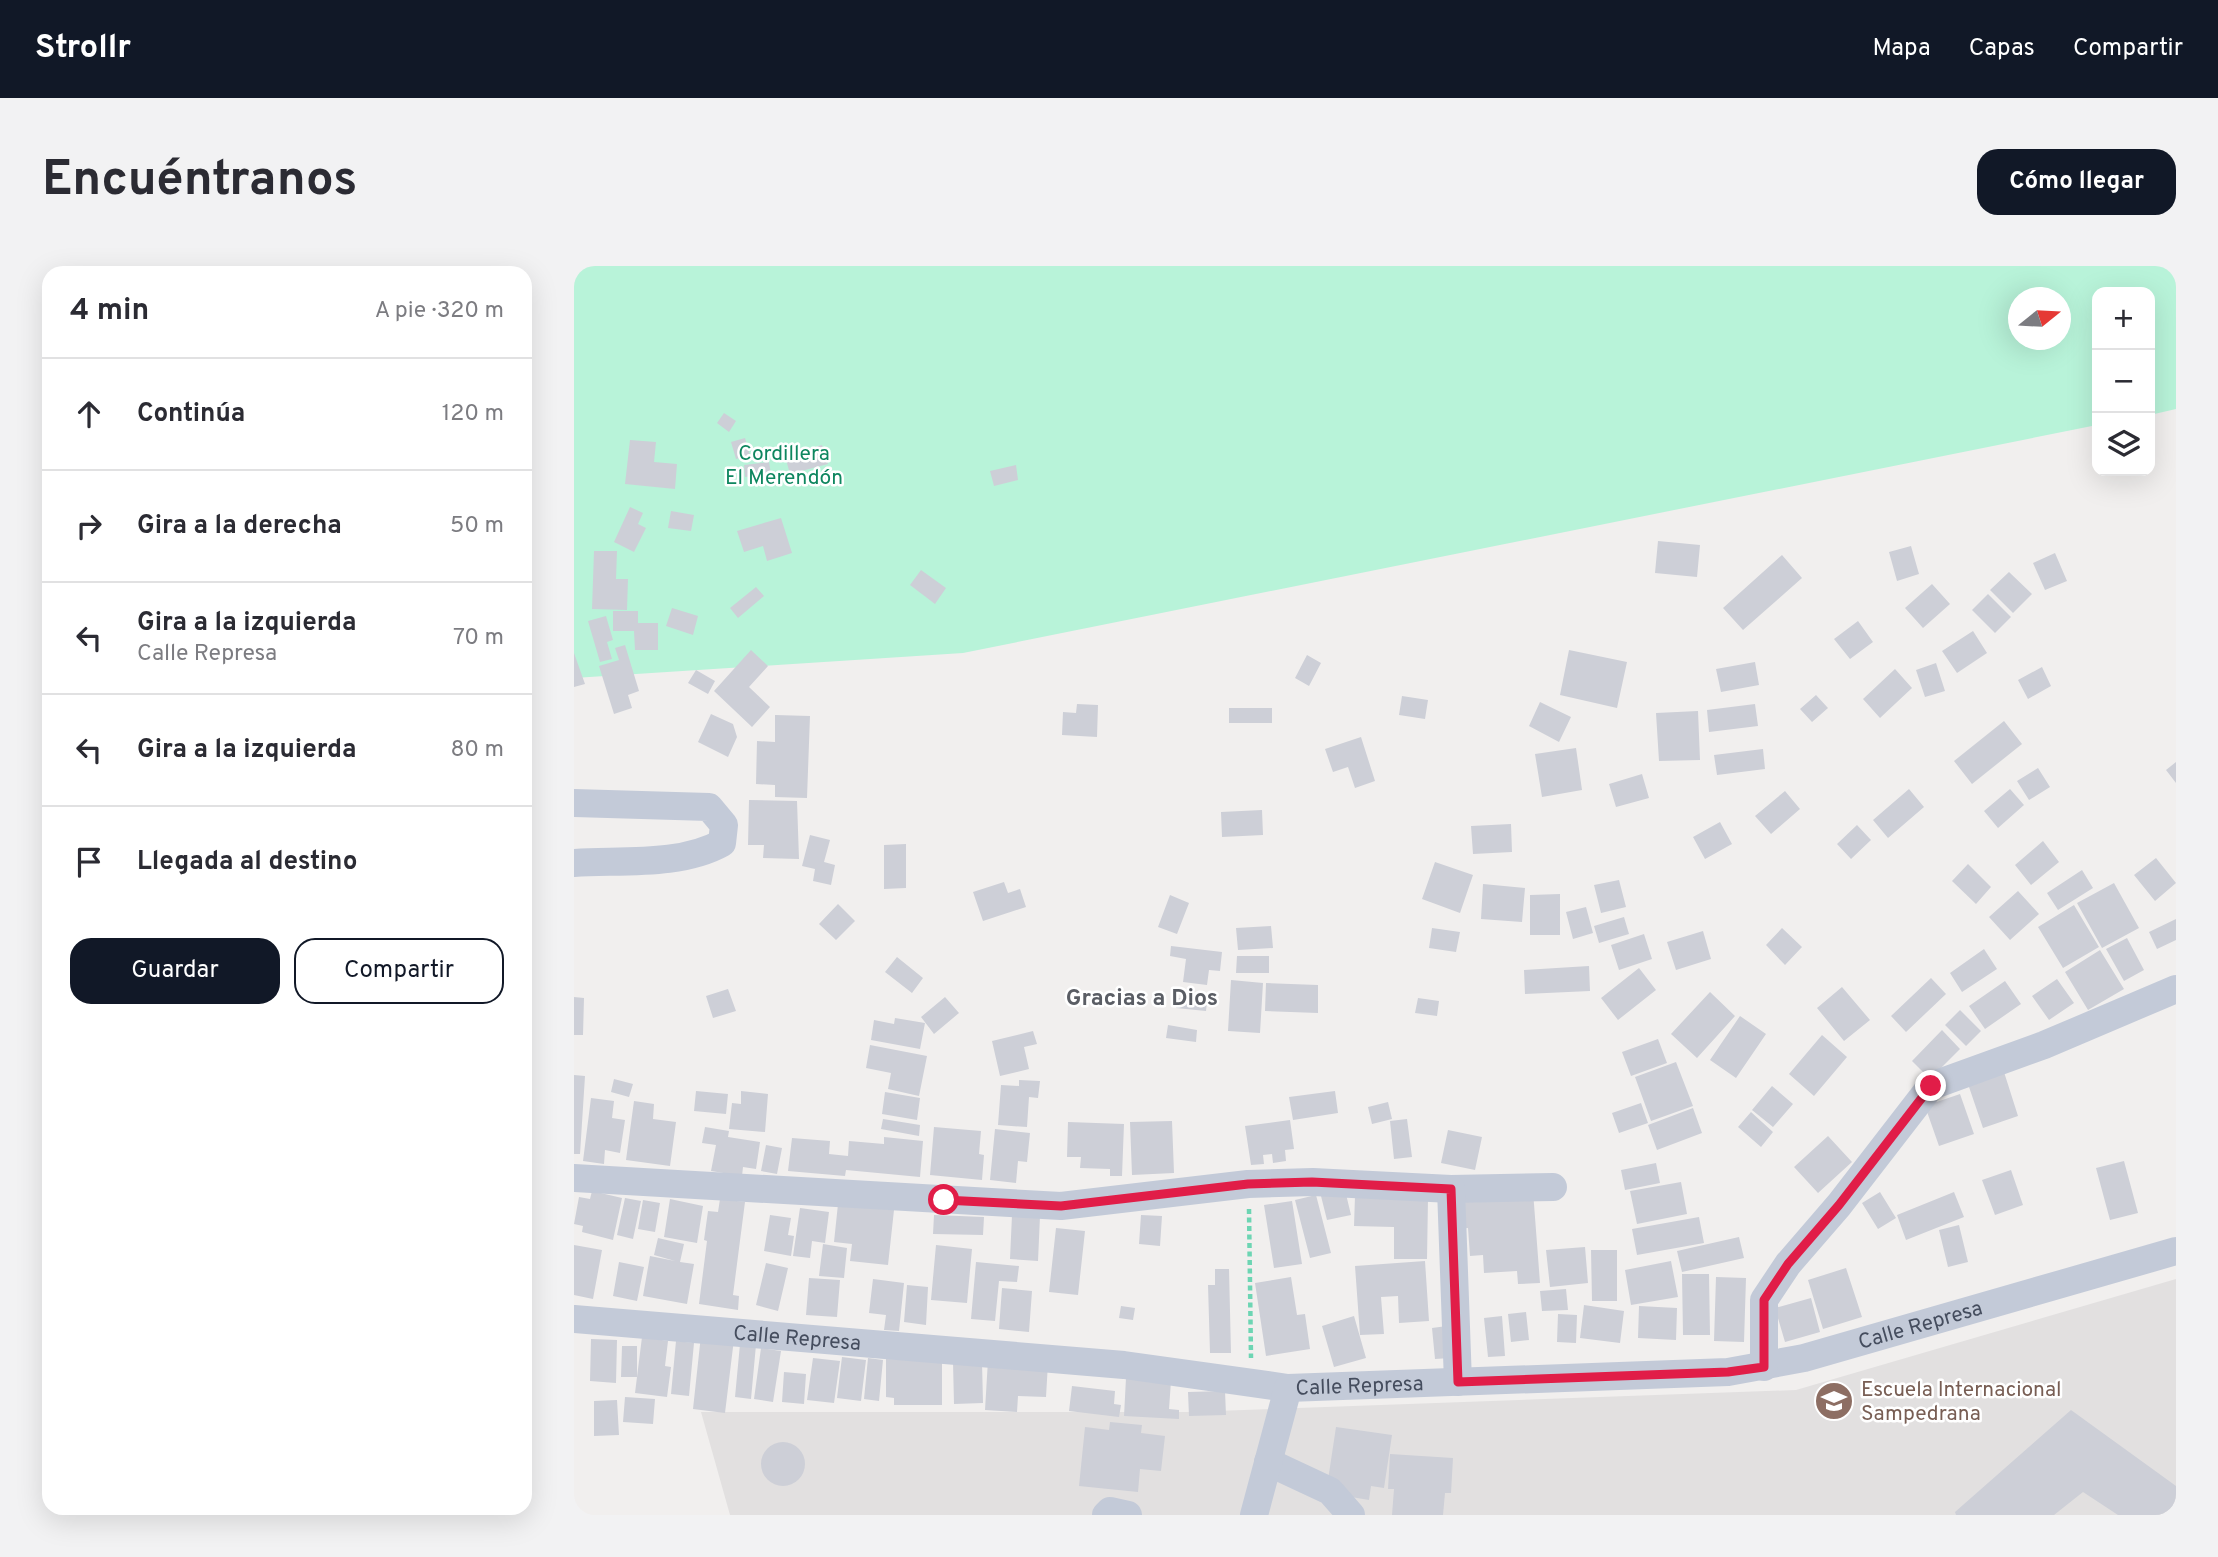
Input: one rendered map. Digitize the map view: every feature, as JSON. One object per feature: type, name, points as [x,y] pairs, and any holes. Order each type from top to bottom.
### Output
[{"type":"street","points":[[574,803],[709,807],[724,825],[722,843],[706,852],[654,859],[574,863]]},
{"type":"street","points":[[1764,1367],[1764,1300],[1788,1264],[1839,1205],[1931,1086],[2044,1045],[2176,989]]},
{"type":"street","points":[[574,1178],[1061,1206],[1248,1184],[1312,1182],[1451,1189],[1553,1187]]},
{"type":"street","points":[[1451,1189],[1458,1382]]},
{"type":"street","name":"Calle Represa","points":[[574,1319],[1124,1365],[1288,1388],[1728,1372],[1764,1367],[2176,1251]]},
{"type":"street","points":[[1254,1515],[1288,1388]]},
{"type":"street","points":[[1268,1462],[1331,1491],[1351,1515]]},
{"type":"street","points":[[1106,1515],[1110,1511],[1128,1515]]},
{"type":"path","points":[[1248,1184],[1251,1349]]},
{"type":"shaded area","name":"Escuela Internacional Sampedrana","points":[[2176,1279],[2176,1515],[730,1515],[701,1412],[1187,1412],[1796,1390]]},
{"type":"green space","name":"Cordillera El Merendón","points":[[574,266],[2176,266],[2176,409],[2155,414],[2155,287],[2092,287],[2092,426],[963,653],[574,678]]},
{"type":"building","points":[[724,413],[736,421],[729,432],[717,423]]},
{"type":"building","points":[[745,438],[750,455],[736,459],[731,442]]},
{"type":"building","points":[[630,440],[656,442],[654,462],[677,464],[675,489],[625,484]]},
{"type":"building","points":[[822,445],[828,464],[790,474],[785,456]]},
{"type":"building","points":[[769,462],[771,474],[745,477],[744,465]]},
{"type":"building","points":[[1016,465],[1018,480],[994,486],[990,471]]},
{"type":"building","points":[[630,507],[643,513],[638,524],[646,528],[634,552],[614,542]]},
{"type":"building","points":[[671,511],[694,515],[691,531],[668,528]]},
{"type":"building","points":[[781,518],[792,553],[767,561],[763,546],[744,552],[737,531]]},
{"type":"building","points":[[1658,541],[1700,545],[1697,577],[1655,573]]},
{"type":"building","points":[[1911,546],[1919,574],[1897,581],[1889,552]]},
{"type":"building","points":[[594,551],[617,551],[616,579],[628,579],[627,610],[592,609]]},
{"type":"building","points":[[2055,553],[2067,581],[2045,590],[2033,563]]},
{"type":"building","points":[[1782,555],[1802,578],[1743,630],[1723,608]]},
{"type":"building","points":[[921,570],[946,588],[935,604],[910,585]]},
{"type":"building","points":[[2009,572],[2032,594],[2013,613],[1990,590]]},
{"type":"building","points":[[1932,584],[1950,604],[1923,628],[1905,608]]},
{"type":"building","points":[[756,587],[764,596],[738,618],[730,608]]},
{"type":"building","points":[[1988,594],[2011,617],[1995,633],[1972,610]]},
{"type":"building","points":[[672,608],[698,616],[693,635],[666,626]]},
{"type":"building","points":[[613,611],[638,611],[638,623],[658,623],[658,650],[635,650],[634,631],[613,631]]},
{"type":"building","points":[[606,616],[613,640],[607,642],[612,659],[600,662],[588,621]]},
{"type":"building","points":[[1858,621],[1873,642],[1850,659],[1834,639]]},
{"type":"building","points":[[1973,631],[1987,653],[1957,673],[1942,651]]},
{"type":"building","points":[[625,645],[639,691],[628,695],[632,708],[614,714],[599,666],[619,660],[615,648]]},
{"type":"building","points":[[751,650],[768,666],[749,687],[770,707],[752,727],[714,691]]},
{"type":"building","points":[[1569,650],[1627,662],[1617,708],[1560,695]]},
{"type":"building","points":[[574,653],[585,684],[574,687]]},
{"type":"building","points":[[1307,655],[1321,663],[1309,686],[1295,678]]},
{"type":"building","points":[[1755,662],[1759,685],[1721,692],[1716,669]]},
{"type":"building","points":[[1936,663],[1945,691],[1925,697],[1916,670]]},
{"type":"building","points":[[2042,667],[2051,686],[2028,699],[2018,680]]},
{"type":"building","points":[[1895,669],[1912,688],[1880,718],[1863,699]]},
{"type":"building","points":[[696,670],[715,681],[708,694],[688,683]]},
{"type":"building","points":[[1816,695],[1828,708],[1812,722],[1800,709]]},
{"type":"building","points":[[1402,696],[1428,700],[1425,719],[1399,715]]},
{"type":"building","points":[[1540,702],[1571,717],[1559,742],[1529,726]]},
{"type":"building","points":[[1077,704],[1098,705],[1097,737],[1062,735],[1063,712],[1076,713]]},
{"type":"building","points":[[1755,704],[1758,726],[1709,732],[1707,710]]},
{"type":"building","points":[[1229,708],[1272,708],[1272,723],[1229,723]]},
{"type":"building","points":[[1698,711],[1700,760],[1659,761],[1656,713]]},
{"type":"building","points":[[711,714],[733,724],[737,737],[728,757],[698,742]]},
{"type":"building","points":[[775,715],[810,716],[807,798],[775,797],[775,785],[756,784],[757,741],[775,742]]},
{"type":"building","points":[[2004,721],[2022,744],[1972,784],[1954,761]]},
{"type":"building","points":[[1361,737],[1375,781],[1355,788],[1348,767],[1333,772],[1325,749]]},
{"type":"building","points":[[1576,748],[1582,790],[1542,797],[1535,754]]},
{"type":"building","points":[[1763,749],[1765,769],[1717,775],[1714,755]]},
{"type":"building","points":[[2176,762],[2176,783],[2166,770]]},
{"type":"building","points":[[2038,768],[2050,787],[2029,800],[2017,781]]},
{"type":"building","points":[[1642,774],[1649,798],[1616,807],[1609,784]]},
{"type":"building","points":[[1909,789],[1924,807],[1888,838],[1873,820]]},
{"type":"building","points":[[2010,789],[2024,805],[1998,828],[1984,811]]},
{"type":"building","points":[[1785,791],[1800,809],[1771,834],[1755,816]]},
{"type":"building","points":[[749,800],[797,801],[799,859],[763,858],[764,845],[748,845]]},
{"type":"building","points":[[1262,810],[1263,835],[1222,837],[1221,812]]},
{"type":"building","points":[[1720,822],[1732,844],[1705,859],[1693,837]]},
{"type":"building","points":[[1511,824],[1512,852],[1473,854],[1471,826]]},
{"type":"building","points":[[1857,825],[1871,840],[1851,859],[1837,844]]},
{"type":"building","points":[[810,835],[830,840],[824,862],[835,865],[831,885],[813,881],[815,869],[802,866]]},
{"type":"building","points":[[2043,841],[2059,862],[2031,885],[2015,865]]},
{"type":"building","points":[[906,844],[906,888],[884,889],[884,845]]},
{"type":"building","points":[[2156,858],[2176,883],[2155,901],[2134,875]]},
{"type":"building","points":[[1435,862],[1473,875],[1460,913],[1422,899]]},
{"type":"building","points":[[1968,864],[1991,887],[1976,904],[1952,881]]},
{"type":"building","points":[[2082,870],[2093,888],[2058,910],[2047,893]]},
{"type":"building","points":[[1619,880],[1626,907],[1601,913],[1594,885]]},
{"type":"building","points":[[1004,882],[1008,893],[1020,889],[1026,907],[983,921],[973,892]]},
{"type":"building","points":[[2114,883],[2139,928],[2102,948],[2077,903]]},
{"type":"building","points":[[1483,884],[1525,888],[1522,922],[1481,919]]},
{"type":"building","points":[[2018,891],[2039,914],[2010,940],[1989,917]]},
{"type":"building","points":[[1560,894],[1560,935],[1530,935],[1530,895]]},
{"type":"building","points":[[1170,895],[1189,903],[1177,934],[1158,927]]},
{"type":"building","points":[[838,904],[855,921],[836,940],[819,924]]},
{"type":"building","points":[[2074,905],[2099,947],[2063,968],[2038,927]]},
{"type":"building","points":[[1586,907],[1593,933],[1573,939],[1566,912]]},
{"type":"building","points":[[1624,917],[1629,934],[1599,943],[1594,926]]},
{"type":"building","points":[[2176,919],[2176,940],[2157,949],[2149,932]]},
{"type":"building","points":[[1271,926],[1273,948],[1238,950],[1236,928]]},
{"type":"building","points":[[1432,928],[1460,932],[1456,952],[1429,948]]},
{"type":"building","points":[[1782,928],[1802,947],[1785,965],[1766,945]]},
{"type":"building","points":[[1703,931],[1711,959],[1676,970],[1667,942]]},
{"type":"building","points":[[1644,934],[1652,959],[1619,970],[1611,945]]},
{"type":"building","points":[[2127,938],[2144,970],[2124,981],[2106,949]]},
{"type":"building","points":[[1171,946],[1222,952],[1220,971],[1209,970],[1207,985],[1183,982],[1186,959],[1170,956]]},
{"type":"building","points":[[1984,949],[1997,969],[1962,992],[1950,973]]},
{"type":"building","points":[[2100,950],[2124,989],[2088,1010],[2065,972]]},
{"type":"building","points":[[1237,956],[1269,956],[1269,973],[1236,973]]},
{"type":"building","points":[[897,957],[923,978],[912,993],[885,972]]},
{"type":"building","points":[[1589,966],[1590,991],[1525,994],[1524,970]]},
{"type":"building","points":[[1639,968],[1656,990],[1618,1020],[1601,998]]},
{"type":"building","points":[[1931,978],[1946,994],[1906,1032],[1891,1016]]},
{"type":"building","points":[[2057,979],[2074,1003],[2049,1020],[2032,996]]},
{"type":"building","points":[[1231,980],[1263,983],[1260,1033],[1228,1031]]},
{"type":"building","points":[[2005,981],[2021,1004],[1985,1029],[1969,1006]]},
{"type":"building","points":[[1266,983],[1318,985],[1318,1013],[1265,1011]]},
{"type":"building","points":[[1842,987],[1870,1020],[1844,1041],[1817,1008]]},
{"type":"building","points":[[728,989],[736,1011],[713,1018],[706,996]]},
{"type":"building","points":[[1710,992],[1735,1016],[1697,1058],[1671,1034]]},
{"type":"building","points":[[574,997],[584,998],[583,1035],[574,1035]]},
{"type":"building","points":[[945,997],[959,1013],[934,1034],[921,1017]]},
{"type":"building","points":[[1178,998],[1207,1002],[1206,1011],[1176,1008]]},
{"type":"building","points":[[1418,998],[1439,1001],[1437,1016],[1415,1013]]},
{"type":"building","points":[[1960,1010],[1981,1031],[1966,1046],[1945,1025]]},
{"type":"building","points":[[1740,1016],[1766,1034],[1736,1078],[1710,1060]]},
{"type":"building","points":[[895,1018],[925,1023],[920,1049],[871,1040],[874,1020],[894,1024]]},
{"type":"building","points":[[1168,1025],[1197,1030],[1196,1042],[1166,1038]]},
{"type":"building","points":[[1942,1030],[1960,1049],[1930,1079],[1912,1061]]},
{"type":"building","points":[[1033,1031],[1037,1044],[1024,1047],[1029,1069],[1000,1076],[992,1041]]},
{"type":"building","points":[[1822,1035],[1847,1057],[1814,1096],[1789,1074]]},
{"type":"building","points":[[1658,1039],[1667,1063],[1631,1076],[1622,1052]]},
{"type":"building","points":[[870,1045],[927,1056],[919,1096],[888,1089],[891,1073],[866,1068]]},
{"type":"building","points":[[1676,1062],[1693,1106],[1651,1121],[1635,1077]]},
{"type":"building","points":[[2004,1072],[2018,1116],[1983,1128],[1968,1084]]},
{"type":"building","points":[[574,1075],[585,1076],[580,1154],[574,1154]]},
{"type":"building","points":[[614,1079],[633,1084],[629,1097],[611,1092]]},
{"type":"building","points":[[1019,1080],[1040,1081],[1038,1098],[1029,1097],[1027,1127],[998,1125],[1001,1085],[1019,1086]]},
{"type":"building","points":[[1772,1086],[1793,1104],[1773,1127],[1752,1110]]},
{"type":"building","points":[[696,1091],[728,1094],[726,1114],[694,1111]]},
{"type":"building","points":[[741,1091],[768,1094],[765,1132],[729,1129],[732,1103],[741,1104]]},
{"type":"building","points":[[1335,1091],[1338,1113],[1293,1120],[1289,1097]]},
{"type":"building","points":[[885,1092],[920,1098],[917,1120],[882,1114]]},
{"type":"building","points":[[1960,1094],[1974,1134],[1939,1146],[1925,1106]]},
{"type":"building","points":[[591,1098],[614,1101],[612,1118],[625,1120],[620,1153],[605,1150],[604,1164],[583,1161]]},
{"type":"building","points":[[634,1101],[654,1104],[653,1119],[676,1122],[670,1166],[626,1160]]},
{"type":"building","points":[[1388,1102],[1392,1119],[1372,1124],[1368,1107]]},
{"type":"building","points":[[1641,1103],[1648,1123],[1619,1133],[1612,1113]]},
{"type":"building","points":[[1693,1108],[1702,1133],[1657,1150],[1648,1125]]},
{"type":"building","points":[[1751,1112],[1773,1132],[1761,1147],[1738,1127]]},
{"type":"building","points":[[883,1119],[920,1125],[919,1136],[881,1129]]},
{"type":"building","points":[[1407,1119],[1412,1157],[1394,1159],[1390,1121]]},
{"type":"building","points":[[1290,1120],[1294,1149],[1285,1150],[1286,1161],[1273,1163],[1272,1154],[1263,1155],[1264,1164],[1251,1165],[1245,1126]]},
{"type":"building","points":[[1172,1121],[1174,1173],[1132,1175],[1130,1122]]},
{"type":"building","points":[[1068,1122],[1124,1124],[1122,1176],[1110,1176],[1110,1169],[1080,1168],[1081,1157],[1067,1157]]},
{"type":"building","points":[[705,1127],[729,1131],[728,1137],[760,1142],[756,1169],[743,1167],[742,1176],[711,1171],[716,1145],[702,1143]]},
{"type":"building","points":[[934,1127],[981,1131],[979,1154],[984,1155],[982,1180],[930,1175]]},
{"type":"building","points":[[995,1129],[1030,1133],[1027,1162],[1018,1161],[1016,1183],[990,1180]]},
{"type":"building","points":[[1448,1130],[1482,1137],[1475,1170],[1441,1163]]},
{"type":"building","points":[[1828,1136],[1852,1162],[1818,1193],[1794,1167]]},
{"type":"building","points":[[884,1137],[923,1141],[920,1177],[846,1170],[845,1176],[788,1171],[792,1138],[830,1141],[829,1154],[848,1156],[849,1141],[884,1144]]},
{"type":"building","points":[[766,1145],[782,1148],[777,1174],[761,1171]]},
{"type":"building","points":[[2124,1161],[2138,1213],[2110,1220],[2096,1168]]},
{"type":"building","points":[[1656,1163],[1660,1183],[1625,1190],[1621,1170]]},
{"type":"building","points":[[2011,1170],[2023,1205],[1995,1215],[1982,1180]]},
{"type":"building","points":[[1681,1182],[1687,1214],[1637,1224],[1630,1191]]},
{"type":"building","points":[[1345,1190],[1351,1215],[1327,1220],[1321,1196]]},
{"type":"building","points":[[592,1191],[622,1198],[613,1240],[582,1232],[583,1226],[574,1224],[579,1197],[590,1199]]},
{"type":"building","points":[[1533,1191],[1540,1283],[1518,1284],[1517,1271],[1484,1273],[1483,1255],[1470,1256],[1468,1228],[1457,1229],[1454,1196]]},
{"type":"building","points":[[1880,1192],[1896,1218],[1878,1229],[1862,1203]]},
{"type":"building","points":[[1954,1192],[1964,1217],[1906,1240],[1897,1215]]},
{"type":"building","points":[[1316,1195],[1331,1253],[1310,1258],[1295,1200]]},
{"type":"building","points":[[1355,1196],[1428,1198],[1427,1259],[1394,1259],[1394,1227],[1354,1226]]},
{"type":"building","points":[[625,1198],[641,1201],[633,1239],[617,1235]]},
{"type":"building","points":[[670,1199],[703,1206],[697,1243],[664,1237]]},
{"type":"building","points":[[720,1199],[745,1202],[733,1295],[739,1296],[738,1310],[699,1304],[708,1211],[718,1212]]},
{"type":"building","points":[[643,1200],[660,1203],[655,1232],[638,1229]]},
{"type":"building","points":[[1292,1201],[1302,1264],[1274,1268],[1264,1205]]},
{"type":"building","points":[[838,1204],[894,1210],[888,1265],[850,1261],[852,1244],[834,1242]]},
{"type":"building","points":[[800,1208],[829,1212],[825,1243],[812,1241],[810,1258],[793,1256]]},
{"type":"building","points":[[770,1215],[791,1218],[788,1235],[794,1236],[791,1256],[764,1251]]},
{"type":"building","points":[[934,1215],[984,1217],[983,1235],[933,1234]]},
{"type":"building","points":[[1012,1215],[1040,1216],[1038,1261],[1010,1259]]},
{"type":"building","points":[[1141,1215],[1162,1216],[1160,1246],[1139,1244]]},
{"type":"building","points":[[1699,1217],[1704,1243],[1637,1255],[1632,1229]]},
{"type":"building","points":[[1959,1225],[1968,1262],[1948,1267],[1939,1230]]},
{"type":"building","points":[[1056,1228],[1085,1231],[1078,1295],[1049,1292]]},
{"type":"building","points":[[1739,1237],[1744,1258],[1682,1272],[1677,1251]]},
{"type":"building","points":[[658,1238],[684,1244],[680,1262],[694,1264],[687,1304],[643,1296],[650,1256],[675,1261],[654,1255]]},
{"type":"building","points":[[823,1244],[847,1248],[844,1278],[819,1276]]},
{"type":"building","points":[[574,1245],[602,1250],[593,1299],[574,1295]]},
{"type":"building","points":[[936,1245],[972,1249],[967,1303],[931,1300]]},
{"type":"building","points":[[1585,1247],[1588,1283],[1550,1287],[1546,1250]]},
{"type":"building","points":[[1591,1250],[1617,1250],[1617,1301],[1592,1301]]},
{"type":"building","points":[[1425,1261],[1429,1321],[1399,1323],[1398,1296],[1381,1297],[1384,1334],[1360,1335],[1355,1266]]},
{"type":"building","points":[[1671,1261],[1678,1297],[1631,1305],[1625,1270]]},
{"type":"building","points":[[619,1262],[644,1267],[637,1301],[613,1296]]},
{"type":"building","points":[[976,1262],[1019,1266],[1017,1282],[999,1281],[995,1321],[971,1319]]},
{"type":"building","points":[[766,1263],[788,1268],[778,1311],[756,1305]]},
{"type":"building","points":[[1846,1268],[1862,1317],[1823,1329],[1808,1280]]},
{"type":"building","points":[[1215,1269],[1229,1269],[1231,1353],[1210,1353],[1208,1285],[1215,1285]]},
{"type":"building","points":[[1682,1274],[1709,1274],[1710,1335],[1683,1335]]},
{"type":"building","points":[[1291,1277],[1297,1315],[1305,1314],[1310,1349],[1266,1356],[1255,1283]]},
{"type":"building","points":[[1716,1277],[1746,1278],[1744,1342],[1714,1341]]},
{"type":"building","points":[[809,1278],[840,1280],[837,1317],[806,1315]]},
{"type":"building","points":[[873,1279],[904,1283],[899,1331],[884,1330],[886,1315],[869,1313]]},
{"type":"building","points":[[907,1285],[928,1287],[926,1325],[904,1322]]},
{"type":"building","points":[[1002,1288],[1032,1291],[1029,1332],[999,1329]]},
{"type":"building","points":[[1566,1289],[1568,1310],[1542,1311],[1540,1291]]},
{"type":"building","points":[[1811,1298],[1820,1332],[1785,1342],[1775,1308]]},
{"type":"building","points":[[1584,1305],[1624,1311],[1620,1343],[1580,1338]]},
{"type":"building","points":[[1121,1306],[1135,1308],[1133,1320],[1119,1318]]},
{"type":"building","points":[[1639,1306],[1677,1308],[1676,1340],[1638,1338]]},
{"type":"building","points":[[1526,1312],[1529,1340],[1511,1342],[1508,1314]]},
{"type":"building","points":[[1558,1314],[1577,1315],[1576,1343],[1557,1342]]},
{"type":"building","points":[[1354,1316],[1366,1358],[1334,1367],[1322,1326]]},
{"type":"building","points":[[1502,1316],[1505,1356],[1488,1357],[1484,1318]]},
{"type":"building","points":[[1447,1326],[1450,1358],[1435,1359],[1432,1328]]},
{"type":"building","points":[[701,1335],[734,1339],[725,1413],[693,1409]]},
{"type":"building","points":[[642,1337],[668,1341],[665,1366],[671,1367],[667,1397],[635,1393]]},
{"type":"building","points":[[591,1339],[617,1340],[616,1383],[590,1381]]},
{"type":"building","points":[[676,1341],[694,1343],[689,1396],[671,1394]]},
{"type":"building","points":[[740,1344],[756,1345],[751,1399],[735,1397]]},
{"type":"building","points":[[622,1346],[637,1346],[637,1377],[621,1377]]},
{"type":"building","points":[[761,1348],[781,1351],[773,1402],[754,1399]]},
{"type":"building","points":[[842,1357],[866,1360],[861,1401],[837,1398]]},
{"type":"building","points":[[813,1358],[840,1361],[834,1403],[807,1400]]},
{"type":"building","points":[[868,1358],[883,1360],[879,1401],[864,1399]]},
{"type":"building","points":[[886,1359],[942,1360],[942,1405],[894,1405],[894,1398],[886,1397]]},
{"type":"building","points":[[988,1360],[1048,1363],[1046,1397],[1018,1396],[1017,1412],[985,1410]]},
{"type":"building","points":[[953,1362],[982,1362],[983,1403],[954,1404]]},
{"type":"building","points":[[784,1372],[806,1374],[804,1404],[782,1402]]},
{"type":"building","points":[[1126,1378],[1171,1381],[1169,1409],[1179,1410],[1179,1419],[1124,1416]]},
{"type":"building","points":[[1072,1386],[1115,1391],[1114,1404],[1121,1405],[1119,1417],[1069,1411]]},
{"type":"building","points":[[1225,1391],[1226,1415],[1189,1416],[1188,1392]]},
{"type":"building","points":[[625,1397],[655,1399],[653,1424],[623,1422]]},
{"type":"building","points":[[617,1400],[619,1435],[594,1436],[594,1401]]},
{"type":"building","points":[[2071,1410],[2176,1486],[2176,1515],[2118,1515],[2083,1492],[2054,1515],[1956,1515],[1955,1512]]},
{"type":"building","points":[[1110,1422],[1142,1425],[1141,1433],[1165,1436],[1161,1471],[1140,1469],[1138,1492],[1079,1486],[1085,1427],[1109,1430]]},
{"type":"building","points":[[1336,1427],[1392,1435],[1384,1488],[1371,1486],[1369,1500],[1339,1495],[1341,1482],[1328,1480]]},
{"type":"building","points":[[783,1442],[798,1449],[805,1464],[798,1479],[783,1486],[768,1479],[761,1464],[768,1449]]},
{"type":"building","points":[[1390,1454],[1453,1458],[1451,1493],[1445,1493],[1443,1515],[1392,1515],[1394,1489],[1388,1489]]},
{"type":"place","name":"Escuela Internacional Sampedrana","points":[[1834,1401]]},
{"type":"district","name":"Gracias a Dios","points":[[1142,997]]},
{"type":"route","points":[[944,1200],[1061,1206],[1248,1184],[1312,1182],[1451,1189],[1458,1382],[1728,1372],[1764,1367],[1764,1300],[1788,1264],[1839,1205],[1931,1086]]}]
